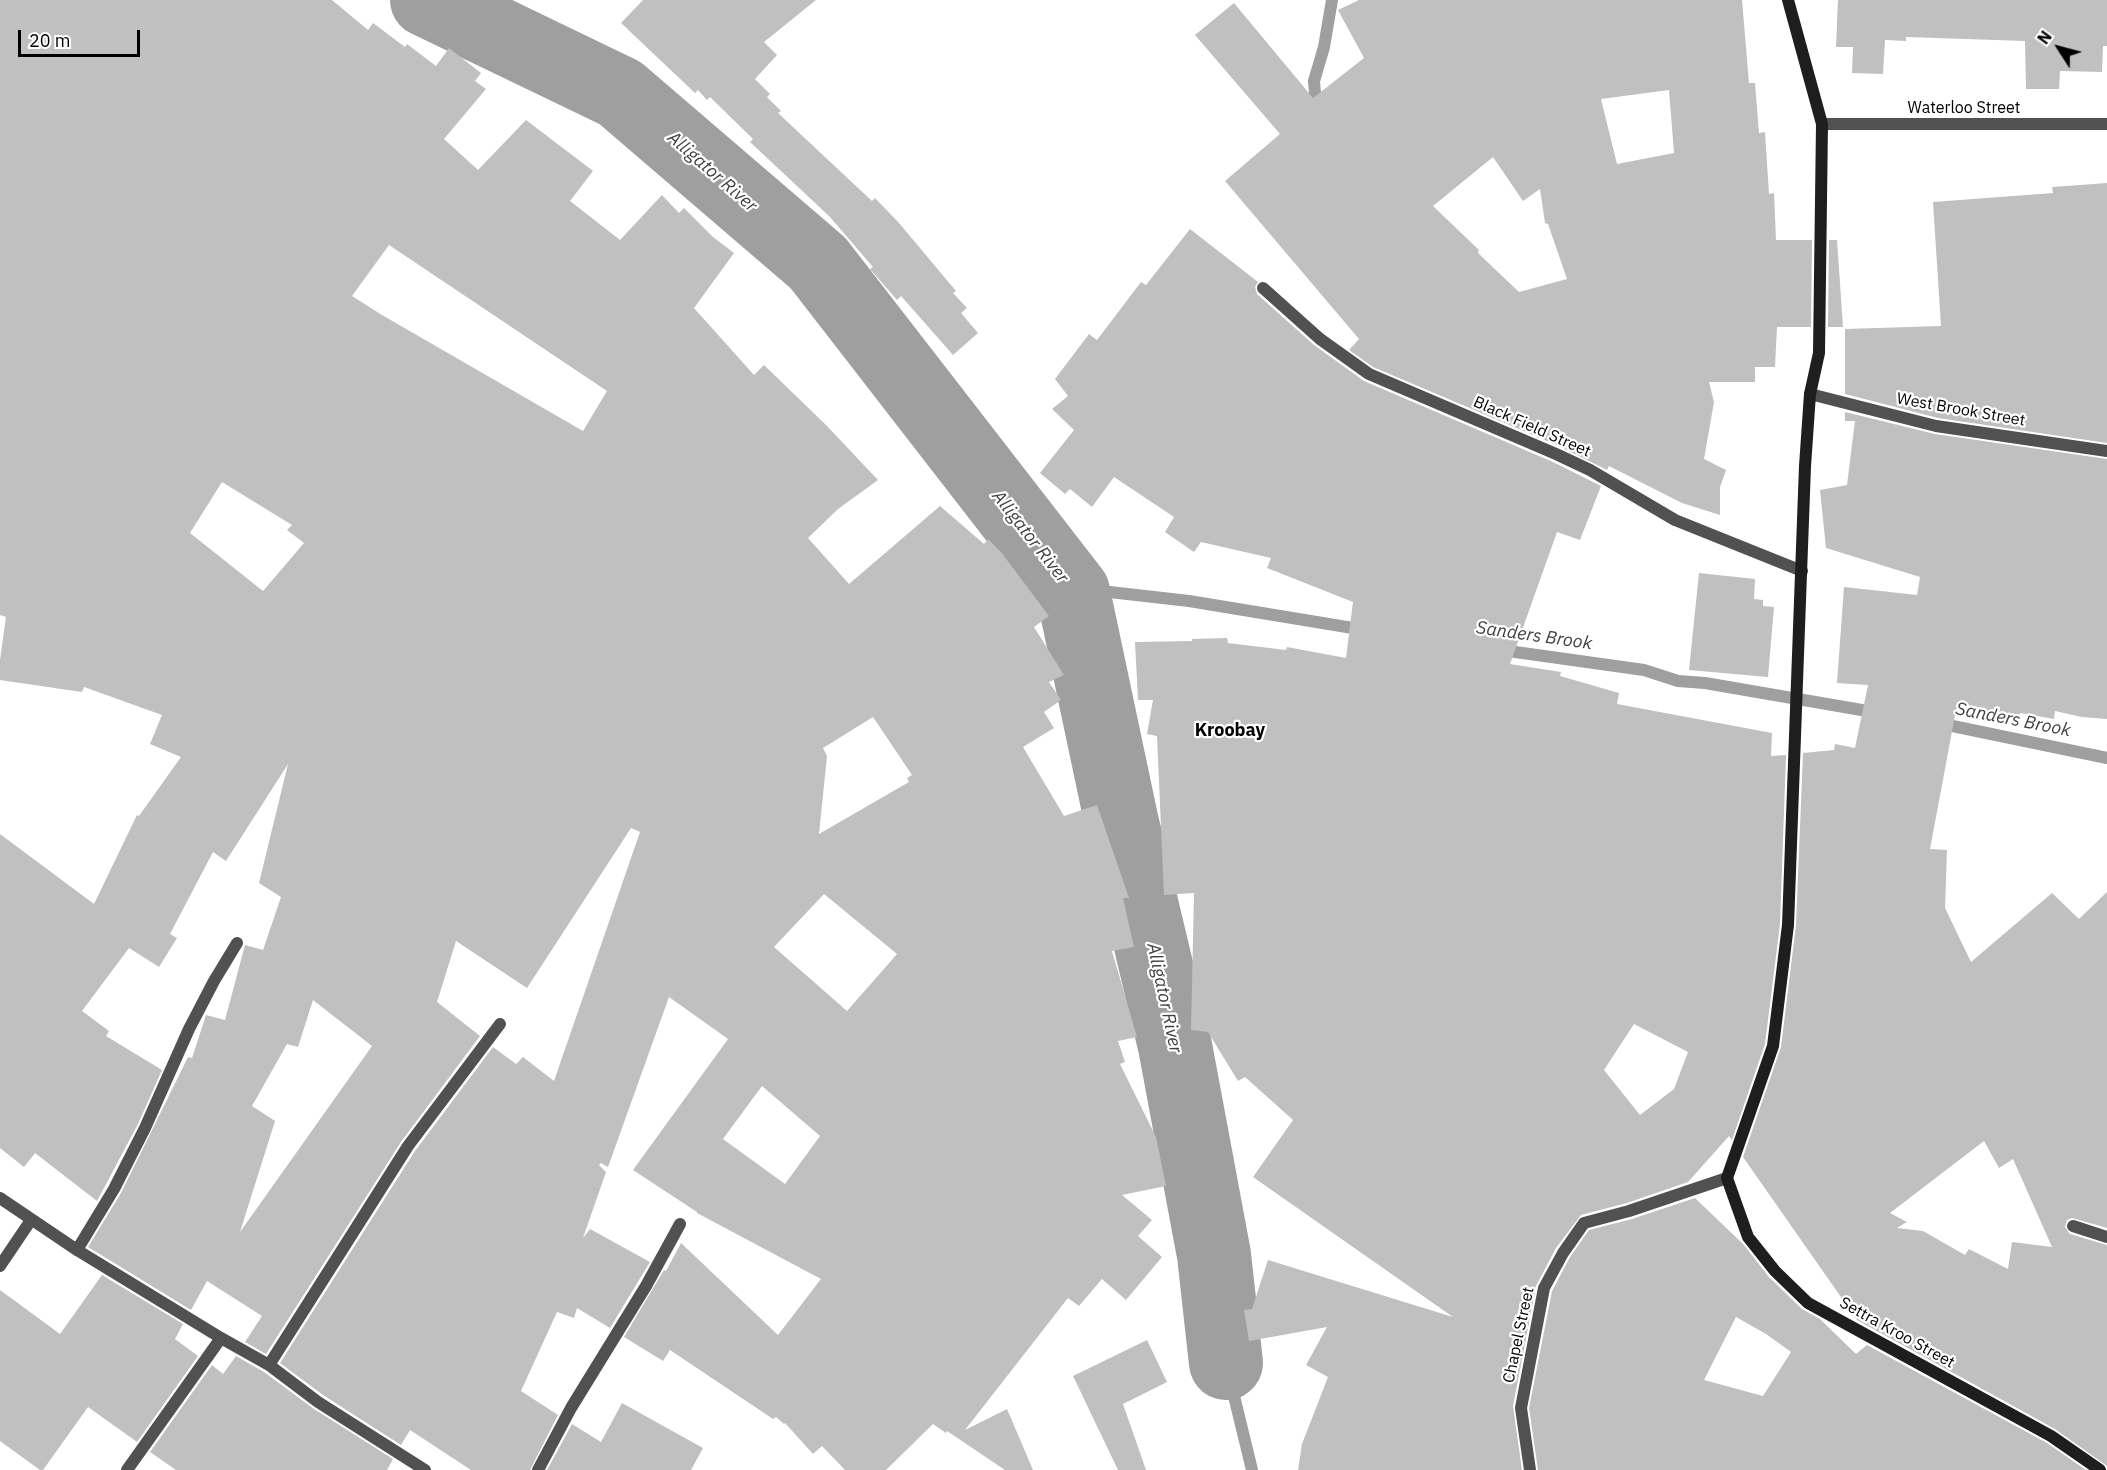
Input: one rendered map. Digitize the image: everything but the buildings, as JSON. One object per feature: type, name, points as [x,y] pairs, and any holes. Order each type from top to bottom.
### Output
[{"type":"main road","points":[[1727,1178],[1773,1046],[1788,925],[1806,466],[1810,394],[1819,353],[1822,124],[1788,0]]},
{"type":"main road","name":"Settra Kroo Street","points":[[1727,1178],[1748,1237],[1775,1271],[1808,1303],[2051,1436],[2100,1470]]},
{"type":"street","name":"Waterloo Street","points":[[1822,124],[2107,124]]},
{"type":"street","name":"Black Field Street","points":[[1263,288],[1320,339],[1369,374],[1556,454],[1628,491],[1675,520],[1802,571]]},
{"type":"street","name":"West Brook Street","points":[[1810,394],[1935,426],[2107,451]]},
{"type":"street","points":[[77,1250],[114,1190],[145,1128],[189,1029],[237,943]]},
{"type":"street","points":[[269,1365],[408,1146],[500,1024]]},
{"type":"street","name":"Chapel Street","points":[[1530,1470],[1521,1407],[1544,1288],[1563,1253],[1584,1223],[1629,1211],[1727,1178]]},
{"type":"street","points":[[0,1198],[77,1250],[269,1365],[318,1402],[425,1470]]},
{"type":"street","points":[[0,1266],[32,1220]]},
{"type":"street","points":[[538,1470],[571,1408],[646,1286],[680,1224]]},
{"type":"street","points":[[2073,1226],[2107,1238]]},
{"type":"street","points":[[127,1470],[221,1338]]},
{"type":"waterway","name":"Alligator River","points":[[427,0],[620,93],[818,263],[1073,592],[1121,819],[1175,1046],[1214,1255],[1226,1363]]},
{"type":"waterway","points":[[1325,109],[1315,93],[1314,81],[1324,47],[1332,0]]},
{"type":"waterway","name":"Sanders Brook","points":[[993,489],[1092,590],[1189,601],[1365,630]]},
{"type":"waterway","name":"Sanders Brook","points":[[1501,650],[1644,670],[1678,681],[1705,683],[1879,713]]},
{"type":"waterway","name":"Sanders Brook","points":[[1938,723],[2107,758]]},
{"type":"waterway","points":[[1226,1363],[1252,1470]]},
{"type":"district","name":"Kroobay","points":[[1230,731]]}]
